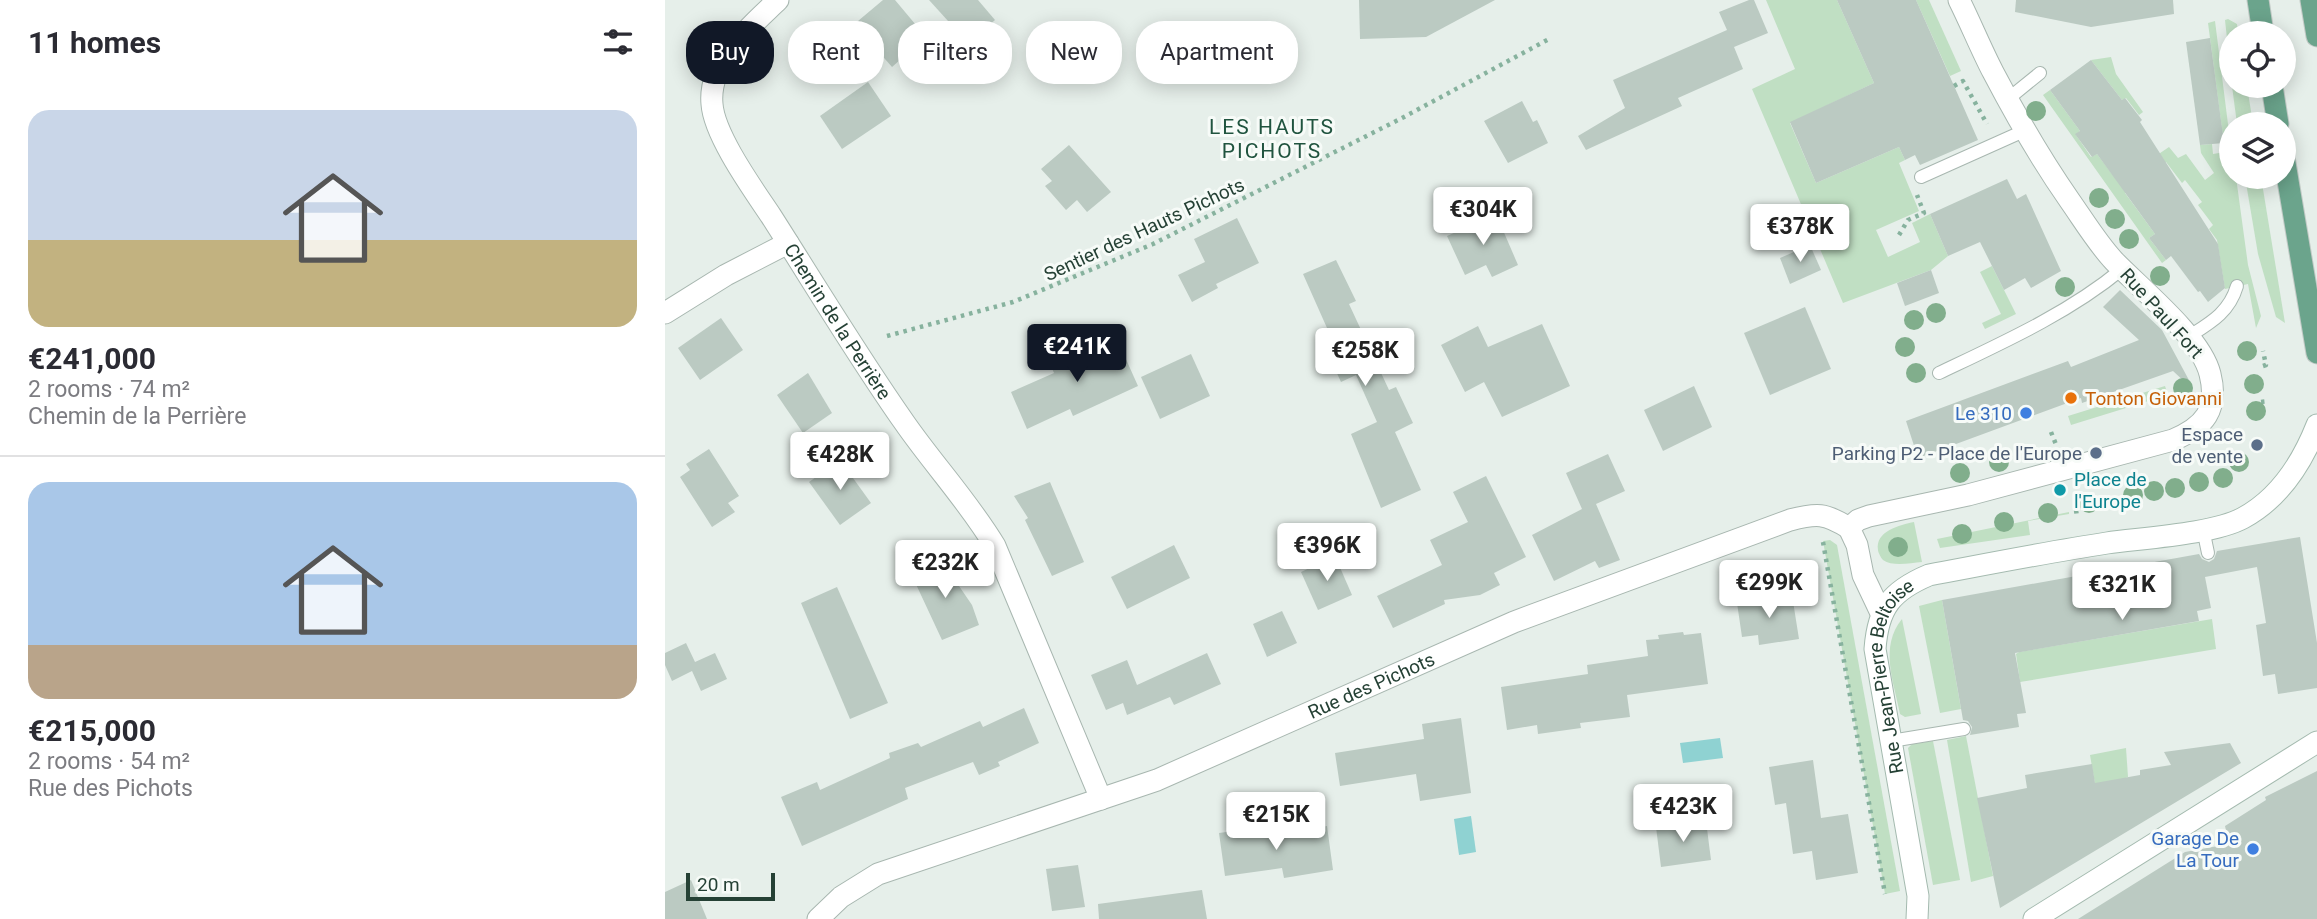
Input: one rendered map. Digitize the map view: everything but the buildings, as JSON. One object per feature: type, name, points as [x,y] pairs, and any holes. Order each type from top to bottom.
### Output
[{"type":"main road","points":[[2258,0],[2261,21]]},
{"type":"main road","points":[[2311,0],[2317,36]]},
{"type":"main road","points":[[2289,189],[2317,353]]},
{"type":"street","name":"Chemin de la Perrière","points":[[778,0],[728,52],[717,74],[711,102],[715,122],[848,342],[907,427],[975,513],[995,546],[1101,799]]},
{"type":"street","name":"Rue Paul Fort","points":[[1849,528],[1869,516],[1968,495],[2173,440],[2193,431],[2206,417],[2213,398],[2210,374],[2203,356],[2112,259],[2068,198],[2008,99],[1959,0]]},
{"type":"street","points":[[665,313],[726,275],[787,243]]},
{"type":"street","name":"Rue Jean-Pierre Beltoise","points":[[1917,919],[1918,897],[1875,649],[1881,613],[1893,596],[1907,584],[1929,575],[2203,529],[2241,520],[2272,499],[2303,458],[2317,425]]},
{"type":"street","name":"Rue des Pichots","points":[[818,919],[841,897],[878,874],[1157,780],[1514,622],[1790,520],[1814,514],[1832,517],[1849,528]]},
{"type":"street","points":[[1849,528],[1857,545],[1863,575],[1881,613]]},
{"type":"street","points":[[2034,919],[2317,742]]},
{"type":"street","points":[[2021,919],[2069,896]]},
{"type":"street","name":"Rue Jean-Pierre Beltoise","points":[[1918,897],[1933,919]]},
{"type":"lane","points":[[2008,99],[2040,73]]},
{"type":"lane","points":[[1920,177],[2026,130]]},
{"type":"lane","points":[[1939,373],[1990,349],[2093,293],[2122,269]]},
{"type":"lane","points":[[2188,337],[2220,316],[2233,301],[2237,286]]},
{"type":"lane","points":[[2203,529],[2208,553]]},
{"type":"lane","points":[[1891,741],[1964,729]]},
{"type":"path","name":"Sentier des Hauts Pichots","points":[[887,336],[1013,302],[1153,244],[1402,118],[1549,38]]},
{"type":"path","points":[[1954,86],[1963,81],[1988,128],[1992,125]]},
{"type":"path","points":[[2263,351],[2266,365],[2263,366]]},
{"type":"path","points":[[2261,402],[2269,401]]},
{"type":"path","points":[[2076,510],[2077,517]]},
{"type":"path","points":[[1823,541],[1885,894]]},
{"type":"green space","points":[[1766,0],[1837,0],[1874,83],[1790,123],[1816,183],[1899,147],[1905,160],[1899,163],[1919,211],[1876,230],[1888,257],[1920,242],[1912,223],[1930,214],[1948,256],[1931,270],[1843,303],[1752,89],[1795,69]]},
{"type":"green space","points":[[1916,0],[1929,0],[1961,71],[1950,76]]},
{"type":"green space","points":[[2215,21],[2219,53],[2219,98],[2225,98],[2226,112],[2220,112],[2208,23]]},
{"type":"green space","points":[[2111,57],[2116,74],[2143,112],[2139,115],[2126,98],[2122,100],[2091,60]]},
{"type":"green space","points":[[2050,90],[2080,131],[2076,135],[2091,157],[2097,154],[2112,174],[2144,164],[2169,147],[2178,158],[2186,154],[2205,180],[2214,173],[2201,153],[2200,145],[2212,144],[2213,154],[2219,153],[2219,189],[2238,189],[2248,265],[2261,316],[2256,328],[2248,284],[2225,289],[2217,240],[2209,229],[2213,225],[2198,205],[2202,202],[2185,180],[2182,183],[2166,162],[2125,193],[2155,234],[2149,238],[2166,260],[2162,263],[2043,95]]},
{"type":"green space","points":[[2234,98],[2249,98],[2251,112],[2235,112]]},
{"type":"green space","points":[[2247,189],[2263,189],[2285,323],[2276,317],[2258,254]]},
{"type":"green space","points":[[1992,266],[2016,314],[1985,329],[1982,323],[2001,314],[1980,272]]},
{"type":"green space","points":[[2165,386],[2168,395],[2071,425],[2068,416]]},
{"type":"green space","points":[[2069,512],[2028,521],[2030,535],[1940,548],[1937,539]]},
{"type":"green space","points":[[1914,522],[1922,562],[1897,564],[1883,560],[1878,550],[1880,538],[1890,530]]},
{"type":"green space","points":[[1830,540],[1837,545],[1900,891],[1885,894],[1823,541]]},
{"type":"green space","points":[[1942,600],[1961,709],[1940,713],[1919,606]]},
{"type":"green space","points":[[1902,619],[1921,714],[1905,717],[1900,714],[1890,665],[1891,641]]},
{"type":"green space","points":[[2212,619],[2216,649],[2020,682],[2016,654],[2019,652]]},
{"type":"green space","points":[[1966,736],[1993,876],[1971,882],[1947,740]]},
{"type":"green space","points":[[1933,741],[1960,880],[1933,885],[1908,748],[1912,744]]},
{"type":"green space","points":[[2126,748],[2128,777],[2096,790],[2090,755]]},
{"type":"water","points":[[1720,738],[1723,758],[1683,763],[1680,743]]},
{"type":"water","points":[[1471,816],[1476,852],[1459,855],[1454,819]]},
{"type":"place","name":"Tonton Giovanni","points":[[2071,398]]},
{"type":"place","name":"Le 310","points":[[2026,413]]},
{"type":"place","name":"Espace de vente","points":[[2257,445]]},
{"type":"place","name":"Parking P2 - Place de l'Europe","points":[[2096,453]]},
{"type":"place","name":"Place de l'Europe","points":[[2060,490]]},
{"type":"place","name":"Garage De La Tour","points":[[2253,849]]},
{"type":"district","name":"LES HAUTS PICHOTS","points":[[1272,139]]}]
